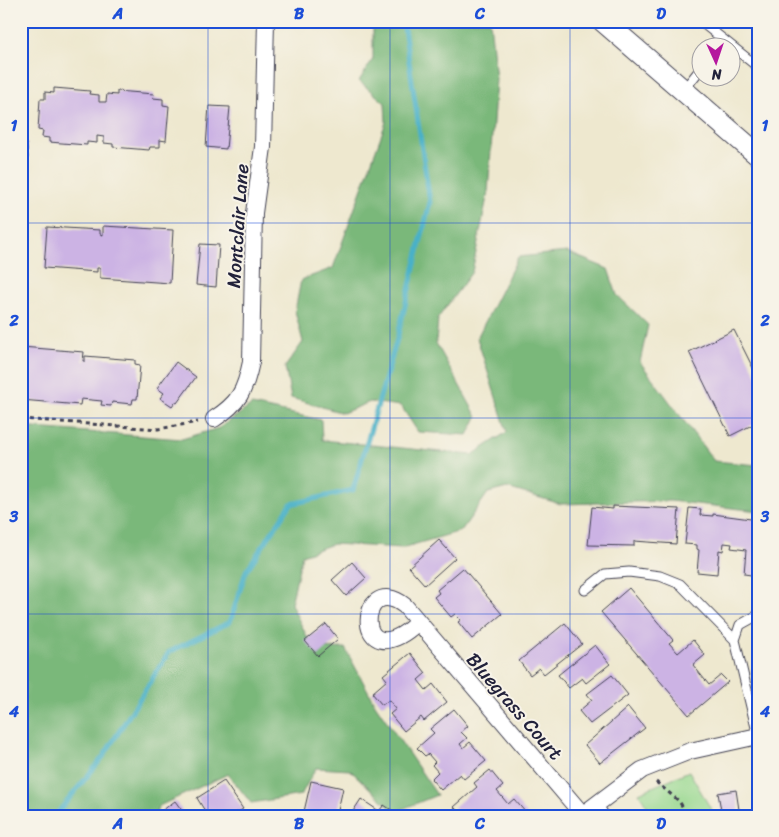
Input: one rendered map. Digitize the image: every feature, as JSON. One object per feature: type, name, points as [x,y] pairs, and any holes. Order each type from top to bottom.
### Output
[{"type":"street","name":"Montclair Lane","points":[[214,419],[232,407],[242,392],[246,385],[251,362],[254,213],[263,147],[266,21]]},
{"type":"street","points":[[603,21],[758,154]]},
{"type":"street","name":"Bluegrass Court","points":[[418,622],[582,815]]},
{"type":"street","points":[[582,815],[601,810],[642,770],[690,751],[758,736]]},
{"type":"lane","points":[[700,21],[715,38]]},
{"type":"lane","points":[[742,57],[758,67]]},
{"type":"lane","points":[[683,91],[692,80]]},
{"type":"lane","points":[[585,590],[605,574],[629,572],[660,576],[680,584],[735,640]]},
{"type":"lane","points":[[758,615],[740,624],[735,640],[758,736]]},
{"type":"path","points":[[21,419],[158,429],[214,419]]},
{"type":"path","points":[[642,770],[679,801],[688,816]]},
{"type":"green space","points":[[373,21],[490,21],[496,79],[488,192],[472,272],[438,318],[436,343],[477,417],[468,435],[418,432],[401,406],[370,402],[343,413],[291,398],[285,367],[303,342],[295,311],[301,280],[333,268],[386,122],[385,103],[359,81],[373,59]]},
{"type":"green space","points":[[567,252],[608,269],[617,295],[648,325],[640,362],[714,461],[758,465],[758,511],[670,501],[561,504],[507,488],[488,493],[461,531],[402,548],[333,544],[302,555],[291,604],[313,649],[345,648],[375,704],[437,795],[395,812],[350,770],[316,768],[301,795],[251,803],[228,774],[159,806],[155,816],[21,816],[21,427],[182,439],[219,428],[252,405],[321,420],[322,440],[472,455],[507,432],[477,338],[518,257]]},
{"type":"green space","points":[[689,771],[715,816],[653,816],[639,793]]},
{"type":"building","points":[[54,88],[90,91],[89,94],[99,95],[99,102],[106,102],[107,94],[117,95],[117,91],[154,94],[153,98],[163,99],[163,105],[169,106],[166,141],[160,140],[160,147],[150,147],[149,150],[113,147],[113,144],[104,143],[104,137],[97,136],[97,143],[87,142],[87,145],[49,142],[49,138],[42,137],[43,131],[38,130],[40,99],[45,99],[45,92],[54,93]]},
{"type":"building","points":[[209,106],[230,107],[226,149],[206,147]]},
{"type":"building","points":[[21,117],[24,117],[28,158],[21,159]]},
{"type":"building","points":[[103,226],[173,230],[170,283],[100,278],[100,268],[97,268],[97,272],[44,268],[47,227],[100,230],[100,234],[103,235]]},
{"type":"building","points":[[200,244],[219,245],[216,287],[196,285]]},
{"type":"building","points":[[734,330],[758,378],[758,422],[730,436],[689,352]]},
{"type":"building","points":[[21,347],[84,352],[83,361],[85,361],[85,356],[135,360],[135,364],[140,365],[137,399],[133,399],[132,404],[112,402],[111,406],[101,405],[102,401],[81,399],[80,405],[21,400]]},
{"type":"building","points":[[176,362],[196,377],[177,403],[175,402],[172,406],[160,398],[164,393],[157,388]]},
{"type":"building","points":[[613,506],[679,509],[676,544],[634,541],[634,546],[588,545],[592,507],[613,509]]},
{"type":"building","points":[[689,508],[701,509],[700,515],[713,516],[713,514],[758,520],[758,576],[744,574],[746,550],[731,548],[732,544],[724,543],[723,551],[719,550],[717,574],[697,572],[699,550],[697,545],[685,544]]},
{"type":"building","points":[[439,540],[455,558],[425,585],[409,567]]},
{"type":"building","points":[[352,562],[366,578],[346,596],[332,580]]},
{"type":"building","points":[[463,568],[502,614],[472,639],[458,622],[461,620],[455,614],[451,617],[434,597],[439,593],[437,590]]},
{"type":"building","points":[[629,588],[673,640],[669,643],[678,653],[693,640],[705,655],[693,665],[709,685],[721,675],[728,682],[689,715],[601,612]]},
{"type":"building","points":[[565,623],[582,644],[544,674],[539,668],[530,675],[519,661]]},
{"type":"building","points":[[326,624],[338,639],[318,656],[305,641]]},
{"type":"building","points":[[595,645],[610,664],[586,683],[582,678],[569,688],[558,675]]},
{"type":"building","points":[[410,653],[426,673],[418,680],[426,690],[433,684],[447,702],[424,721],[421,717],[404,731],[390,714],[396,709],[389,700],[382,705],[372,693],[387,680],[383,675]]},
{"type":"building","points":[[612,675],[628,695],[590,724],[579,711],[592,700],[587,694]]},
{"type":"building","points":[[628,707],[645,728],[600,763],[585,745]]},
{"type":"building","points":[[454,709],[468,726],[461,732],[467,738],[460,744],[463,748],[470,742],[486,761],[464,779],[460,774],[441,790],[431,779],[438,772],[432,765],[435,762],[428,754],[425,756],[417,748],[434,733],[430,729]]},
{"type":"building","points":[[490,770],[503,786],[497,791],[508,804],[514,799],[527,814],[525,816],[472,816],[470,813],[462,816],[454,807],[477,787],[474,783]]},
{"type":"building","points":[[224,781],[243,809],[231,816],[208,816],[197,798]]},
{"type":"building","points":[[311,781],[343,788],[337,815],[326,813],[325,816],[303,816]]},
{"type":"building","points":[[736,790],[740,816],[722,816],[718,793]]},
{"type":"building","points":[[361,799],[379,811],[384,805],[393,811],[390,816],[350,816]]},
{"type":"building","points":[[175,801],[186,816],[155,816]]},
{"type":"waterway","points":[[55,816],[103,757],[169,652],[230,622],[246,571],[291,504],[353,490],[397,339],[430,202],[403,21]]}]
